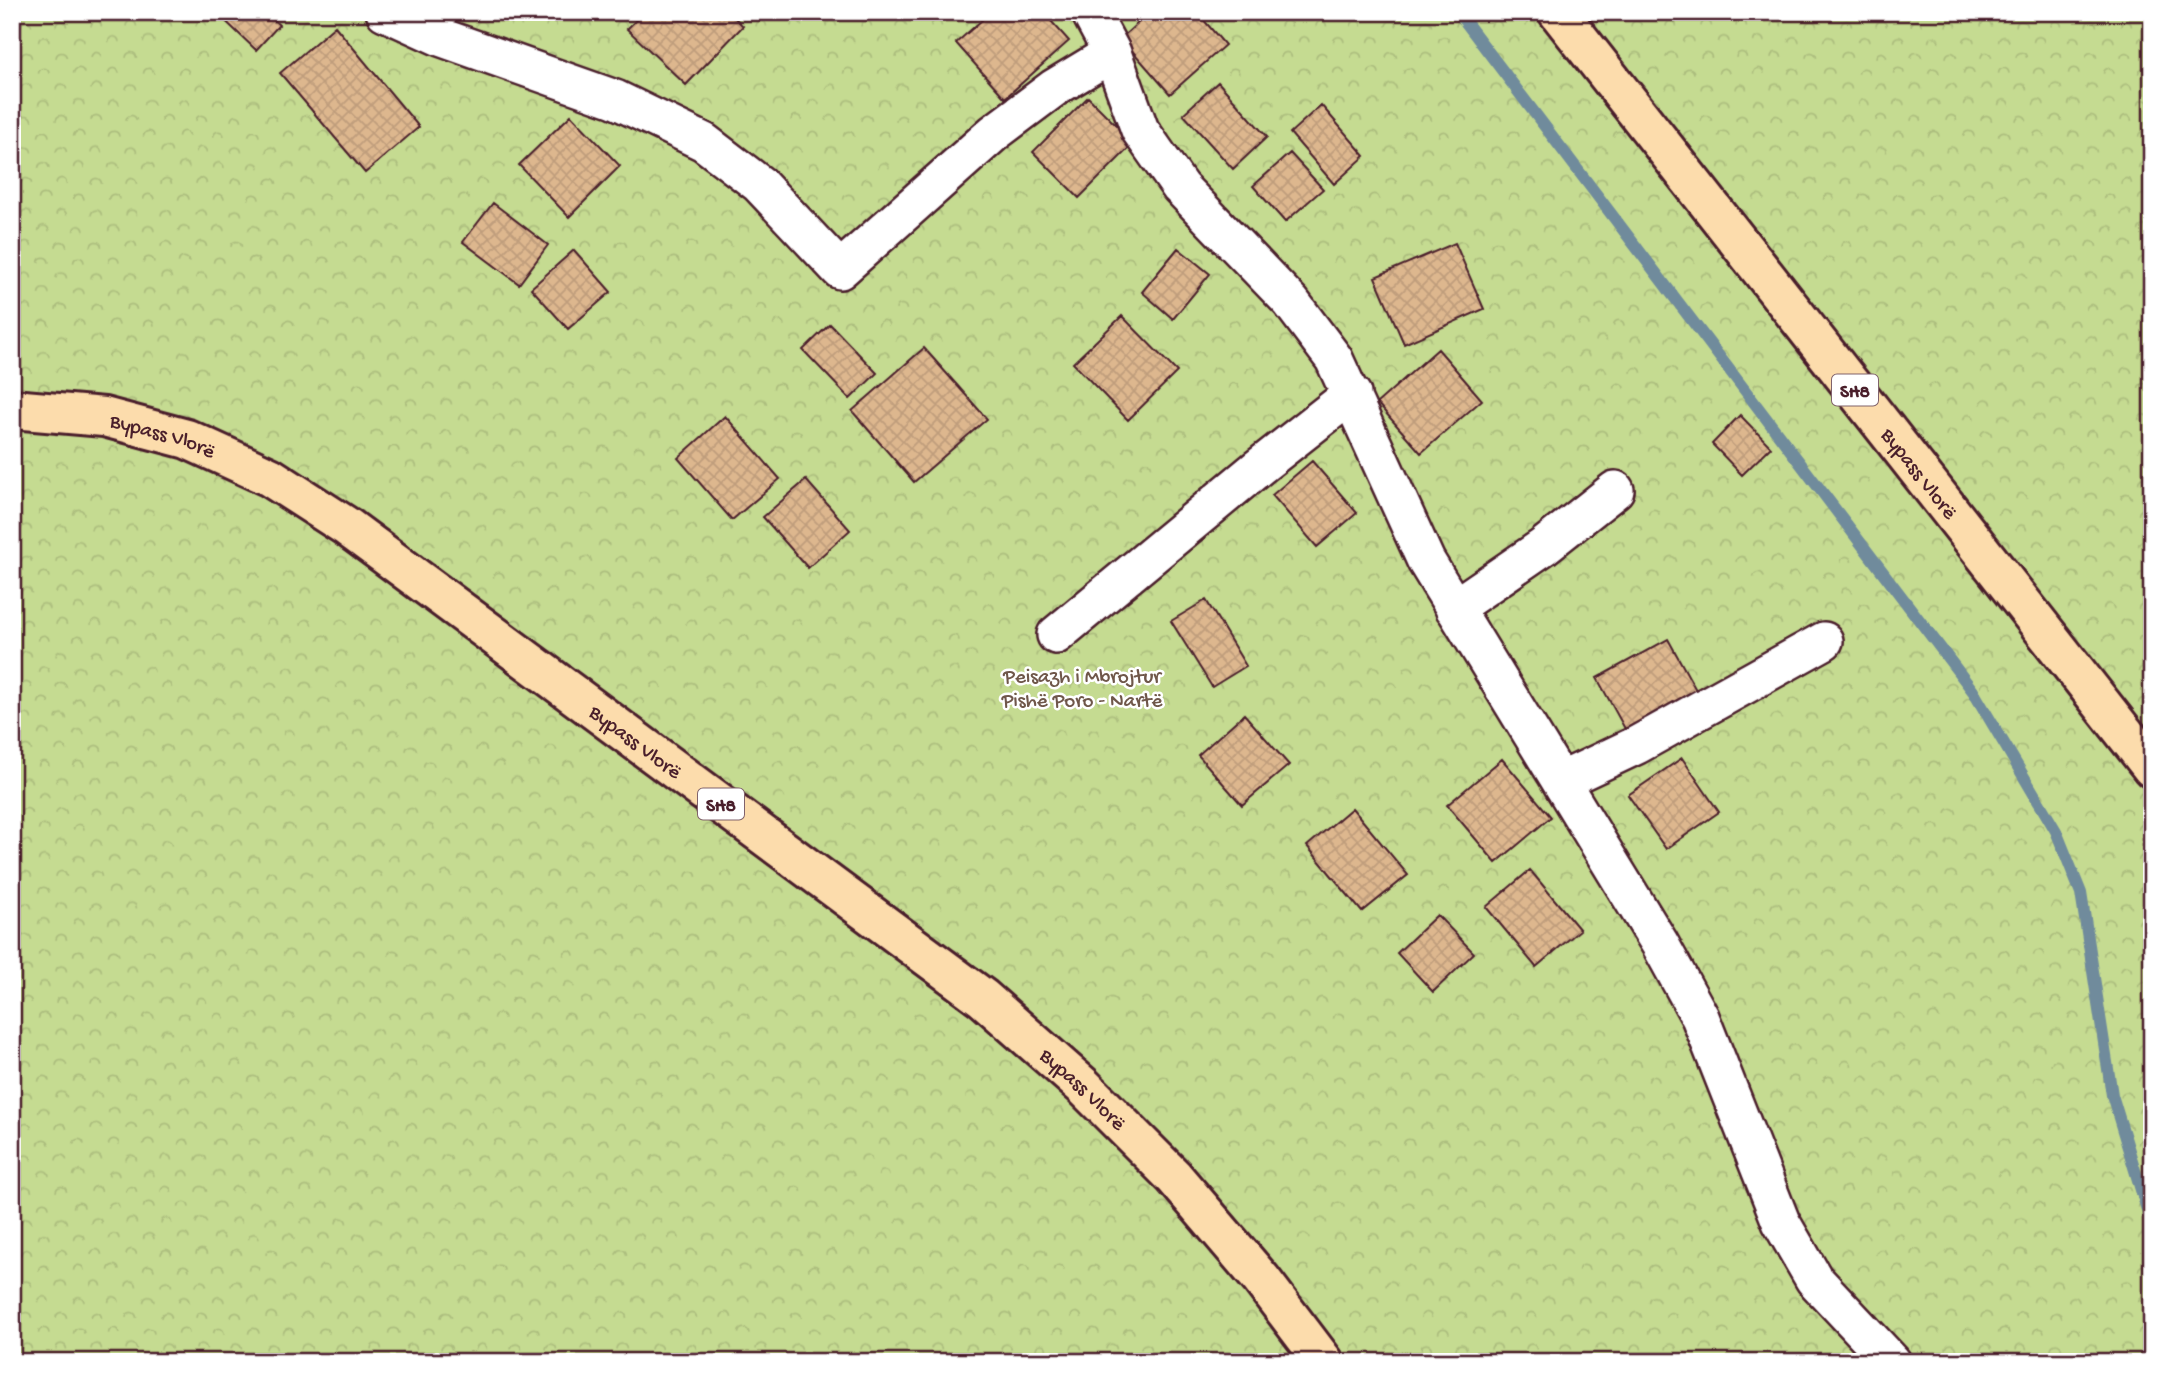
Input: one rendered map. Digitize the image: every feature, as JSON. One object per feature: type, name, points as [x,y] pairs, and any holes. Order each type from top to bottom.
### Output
[{"type":"main road","name":"Bypass Vlorë","points":[[1558,12],[2152,768]]},
{"type":"main road","name":"Bypass Vlorë","points":[[12,409],[104,417],[187,439],[270,477],[346,526],[983,999],[1083,1086],[1174,1177],[1261,1279],[1324,1362]]},
{"type":"street","points":[[385,12],[440,37],[615,99],[704,142],[759,184],[839,270],[995,133],[1054,88],[1112,53]]},
{"type":"street","points":[[1090,12],[1112,53],[1140,130],[1172,176],[1292,302],[1335,359],[1426,561],[1660,944],[1700,1017],[1781,1223],[1814,1279],[1892,1362]]},
{"type":"street","points":[[1056,635],[1352,394]]},
{"type":"street","points":[[1454,608],[1543,547],[1615,490]]},
{"type":"street","points":[[1561,781],[1637,745],[1824,641]]},
{"type":"green space","name":"Peisazh i Mbrojtur Pishë Poro - Nartë","points":[[12,12],[2152,12],[2152,1362],[12,1362]]},
{"type":"building","points":[[216,12],[266,12],[279,25],[256,50]]},
{"type":"building","points":[[644,12],[729,12],[743,26],[686,85],[627,29]]},
{"type":"building","points":[[991,12],[1043,12],[1069,41],[1005,98],[956,43]]},
{"type":"building","points":[[1150,12],[1197,12],[1225,45],[1170,94],[1121,38]]},
{"type":"building","points":[[335,26],[419,127],[365,173],[280,73]]},
{"type":"building","points":[[1218,82],[1267,137],[1233,169],[1183,114]]},
{"type":"building","points":[[1088,97],[1134,143],[1079,198],[1033,152]]},
{"type":"building","points":[[1321,105],[1365,156],[1334,184],[1290,133]]},
{"type":"building","points":[[571,115],[620,166],[569,217],[519,165]]},
{"type":"building","points":[[1290,153],[1323,189],[1285,222],[1253,186]]},
{"type":"building","points":[[493,203],[548,245],[519,284],[463,242]]},
{"type":"building","points":[[1455,243],[1484,309],[1404,344],[1375,277]]},
{"type":"building","points":[[1178,248],[1210,274],[1173,319],[1142,292]]},
{"type":"building","points":[[574,250],[611,292],[568,329],[531,288]]},
{"type":"building","points":[[1122,316],[1177,372],[1128,420],[1073,363]]},
{"type":"building","points":[[830,324],[877,373],[850,399],[803,350]]},
{"type":"building","points":[[924,348],[987,419],[914,482],[852,411]]},
{"type":"building","points":[[1438,349],[1482,400],[1421,453],[1377,403]]},
{"type":"building","points":[[1740,415],[1771,447],[1742,475],[1712,444]]},
{"type":"building","points":[[725,416],[780,479],[732,520],[678,458]]},
{"type":"building","points":[[1312,461],[1357,513],[1317,547],[1272,495]]},
{"type":"building","points":[[806,480],[850,530],[808,568],[763,517]]},
{"type":"building","points":[[1206,600],[1246,666],[1212,687],[1171,621]]},
{"type":"building","points":[[1668,639],[1701,699],[1630,738],[1597,678]]},
{"type":"building","points":[[1244,714],[1289,765],[1242,805],[1198,755]]},
{"type":"building","points":[[1682,758],[1719,812],[1666,849],[1628,795]]},
{"type":"building","points":[[1502,759],[1551,817],[1496,863],[1447,805]]},
{"type":"building","points":[[1352,808],[1408,875],[1362,912],[1307,846]]},
{"type":"building","points":[[1530,870],[1580,930],[1536,967],[1486,907]]},
{"type":"building","points":[[1437,915],[1474,953],[1433,992],[1397,953]]},
{"type":"waterway","points":[[1458,12],[1973,691],[2056,831],[2081,893],[2112,1095],[2152,1226]]}]
